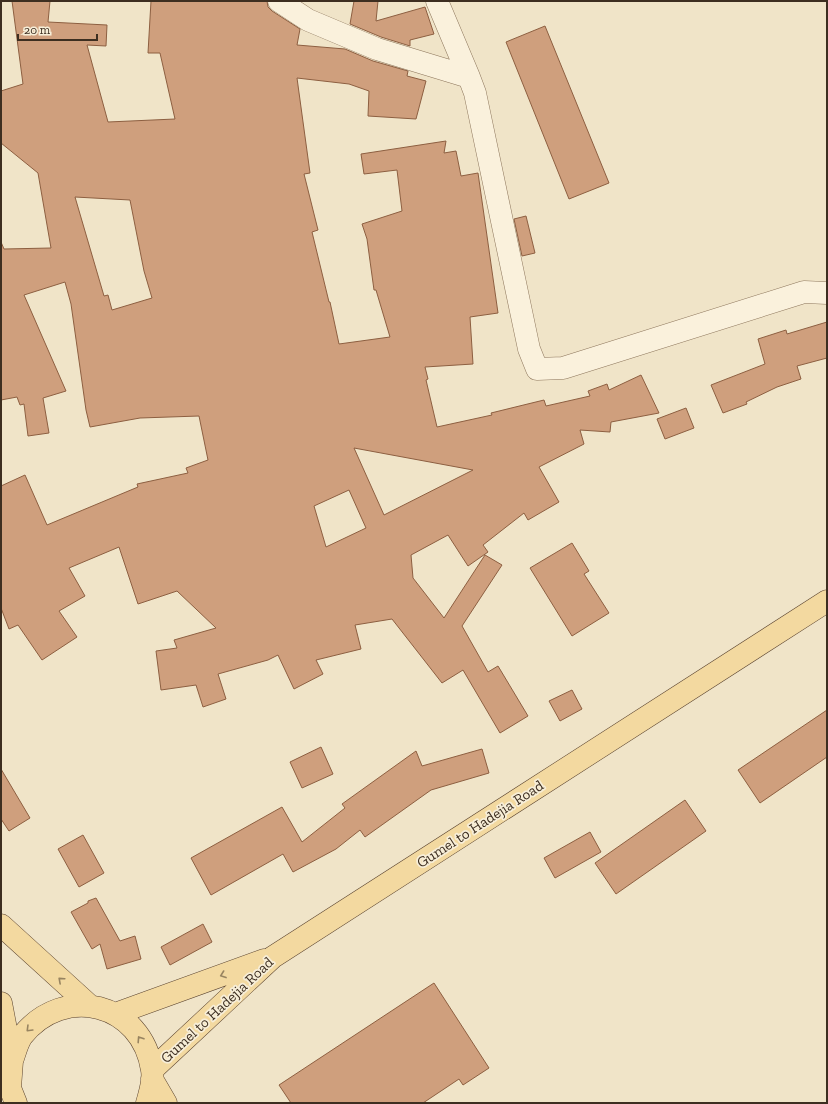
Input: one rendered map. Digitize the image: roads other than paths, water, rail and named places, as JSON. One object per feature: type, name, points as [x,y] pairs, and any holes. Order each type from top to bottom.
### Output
[{"type":"main road","name":"Gumel to Hadejia Road","points":[[152,1075],[273,957],[827,601]]},
{"type":"main road","points":[[1,925],[90,1006]]},
{"type":"main road","points":[[115,1014],[273,957]]},
{"type":"main road","points":[[1,1003],[12,1061],[9,1098]]},
{"type":"main road","points":[[12,1061],[22,1037],[40,1018],[64,1007],[90,1006],[115,1014],[133,1028],[146,1048],[152,1075],[166,1103]]},
{"type":"main road","points":[[147,1103],[152,1075]]},
{"type":"street","points":[[279,1],[308,20],[377,49],[469,77]]},
{"type":"street","points":[[437,1],[475,93],[529,349],[537,369],[563,368],[804,292],[827,293]]}]
